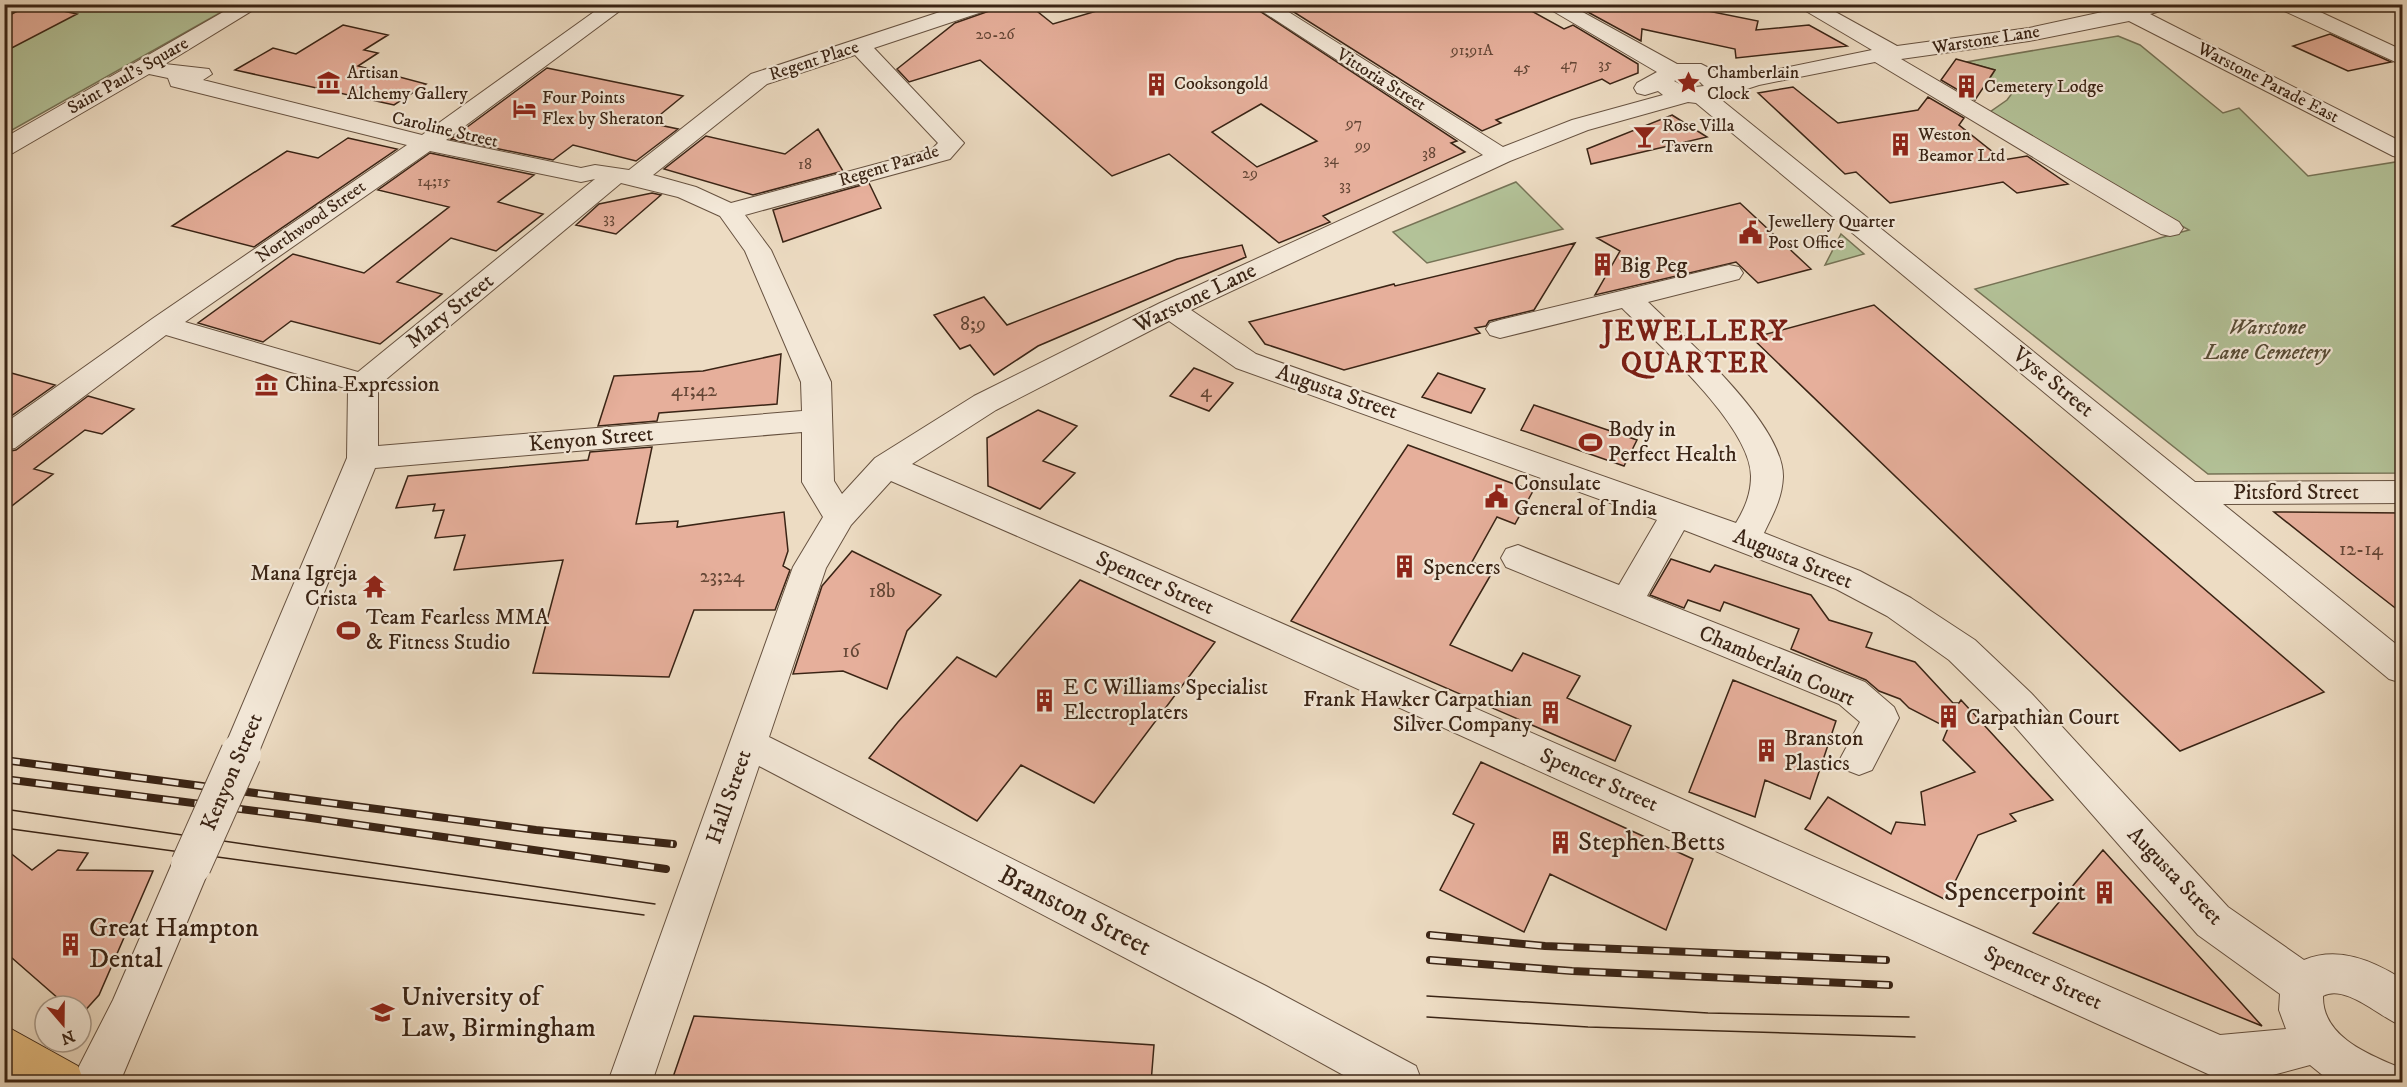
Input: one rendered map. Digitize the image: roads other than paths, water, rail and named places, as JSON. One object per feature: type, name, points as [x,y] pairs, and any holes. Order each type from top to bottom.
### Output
[{"type":"main road","points":[[4,1047],[62,1083]]},
{"type":"street","name":"Saint Paul's Square","points":[[4,148],[253,4]]},
{"type":"street","name":"Northwood Street","points":[[4,440],[162,325],[435,137],[619,4]]},
{"type":"street","name":"Regent Place","points":[[615,175],[759,79],[987,4]]},
{"type":"street","name":"Vittoria Street","points":[[1261,4],[1501,156]]},
{"type":"street","points":[[1551,4],[1668,74]]},
{"type":"street","points":[[1804,4],[2170,228]]},
{"type":"street","name":"Warstone Lane","points":[[840,517],[886,465],[985,403],[1170,309],[1501,156],[1580,124],[1700,88],[1734,84],[1806,68],[1983,42],[2133,15],[2164,4]]},
{"type":"street","points":[[2286,4],[2403,58]]},
{"type":"street","name":"Warstone Parade East","points":[[2133,15],[2403,151]]},
{"type":"street","name":"Regent Parade","points":[[729,211],[941,154],[952,143],[859,46]]},
{"type":"street","name":"Caroline Street","points":[[144,66],[180,74],[179,81],[435,137],[581,175],[615,175],[687,192],[729,211],[758,250],[804,351],[816,382],[818,420]]},
{"type":"street","name":"Warstone Lane","points":[[1580,124],[1618,99],[1668,74]]},
{"type":"street","name":"Vyse Street","points":[[1668,74],[1666,87],[1700,88],[2403,669]]},
{"type":"street","name":"Mary Street","points":[[363,383],[615,175]]},
{"type":"street","points":[[1500,329],[1729,273]]},
{"type":"street","points":[[1628,298],[1737,412],[1764,453],[1767,473],[1762,506],[1750,525],[1745,539]]},
{"type":"street","name":"Augusta Street","points":[[1170,309],[1246,361],[1745,539],[1858,585],[1899,607],[1962,650],[2018,704],[2213,921],[2305,986]]},
{"type":"street","points":[[162,325],[363,383]]},
{"type":"street","name":"Kenyon Street","points":[[93,1083],[102,1071],[128,1015],[241,753],[363,458],[363,383]]},
{"type":"street","points":[[818,420],[818,482],[840,517]]},
{"type":"street","name":"Kenyon Street","points":[[363,458],[818,420]]},
{"type":"street","name":"Spencer Street","points":[[886,465],[1105,560],[2219,1057],[2270,1056],[2295,1050],[2316,1041]]},
{"type":"street","name":"Pitsford Street","points":[[2189,493],[2403,492]]},
{"type":"street","points":[[1626,602],[1676,515]]},
{"type":"street","name":"Hall Street","points":[[630,1083],[810,567],[840,517]]},
{"type":"street","name":"Chamberlain Court","points":[[1518,558],[1852,693],[1881,718],[1859,759]]},
{"type":"street","name":"Branston Street","points":[[748,745],[785,761],[1251,1001],[1400,1083]]},
{"type":"street","points":[[2380,1083],[2352,1071],[2316,1041],[2301,1011],[2300,997],[2305,986],[2314,978],[2328,973],[2345,974],[2384,990],[2403,1005]]},
{"type":"tram line","points":[[4,809],[655,904]]},
{"type":"tram line","points":[[4,828],[644,915]]},
{"type":"tram line","points":[[1427,996],[1708,1013],[1909,1017]]},
{"type":"tram line","points":[[1427,1017],[1588,1027],[1915,1037]]},
{"type":"railway","points":[[4,760],[536,830],[673,844]]},
{"type":"railway","points":[[4,779],[304,817],[666,869]]},
{"type":"railway","points":[[1430,935],[1545,946],[1886,960]]},
{"type":"railway","points":[[1430,960],[1572,971],[1889,985]]},
{"type":"place","name":"Artisan Alchemy Gallery","points":[[329,83]]},
{"type":"place","name":"Chamberlain Clock","points":[[1689,83]]},
{"type":"place","name":"Cooksongold","points":[[1156,84]]},
{"type":"place","name":"Cemetery Lodge","points":[[1966,87]]},
{"type":"place","name":"Four Points Flex by Sheraton","points":[[524,108]]},
{"type":"place","name":"Rose Villa Tavern","points":[[1644,136]]},
{"type":"place","name":"Weston Beamor Ltd","points":[[1900,145]]},
{"type":"place","name":"Jewellery Quarter Post Office","points":[[1750,232]]},
{"type":"place","name":"Big Peg","points":[[1602,265]]},
{"type":"place","name":"China Expression","points":[[267,384]]},
{"type":"place","name":"Body in Perfect Health","points":[[1590,442]]},
{"type":"place","name":"Consulate General of India","points":[[1496,496]]},
{"type":"place","name":"Spencers","points":[[1405,567]]},
{"type":"place","name":"Mana Igreja Crista","points":[[375,586]]},
{"type":"place","name":"Team Fearless MMA & Fitness Studio","points":[[348,630]]},
{"type":"place","name":"E C Williams Specialist Electroplaters","points":[[1045,700]]},
{"type":"place","name":"Frank Hawker Carpathian Silver Company","points":[[1550,712]]},
{"type":"place","name":"Carpathian Court","points":[[1948,717]]},
{"type":"place","name":"Branston Plastics","points":[[1766,751]]},
{"type":"place","name":"Stephen Betts","points":[[1560,842]]},
{"type":"place","name":"Spencerpoint","points":[[2104,892]]},
{"type":"place","name":"Great Hampton Dental","points":[[71,944]]},
{"type":"place","name":"University of Law, Birmingham","points":[[383,1013]]},
{"type":"district","name":"JEWELLERY QUARTER","points":[[1695,347]]},
{"type":"park label","name":"Warstone Lane Cemetery","points":[[2267,340]]}]
